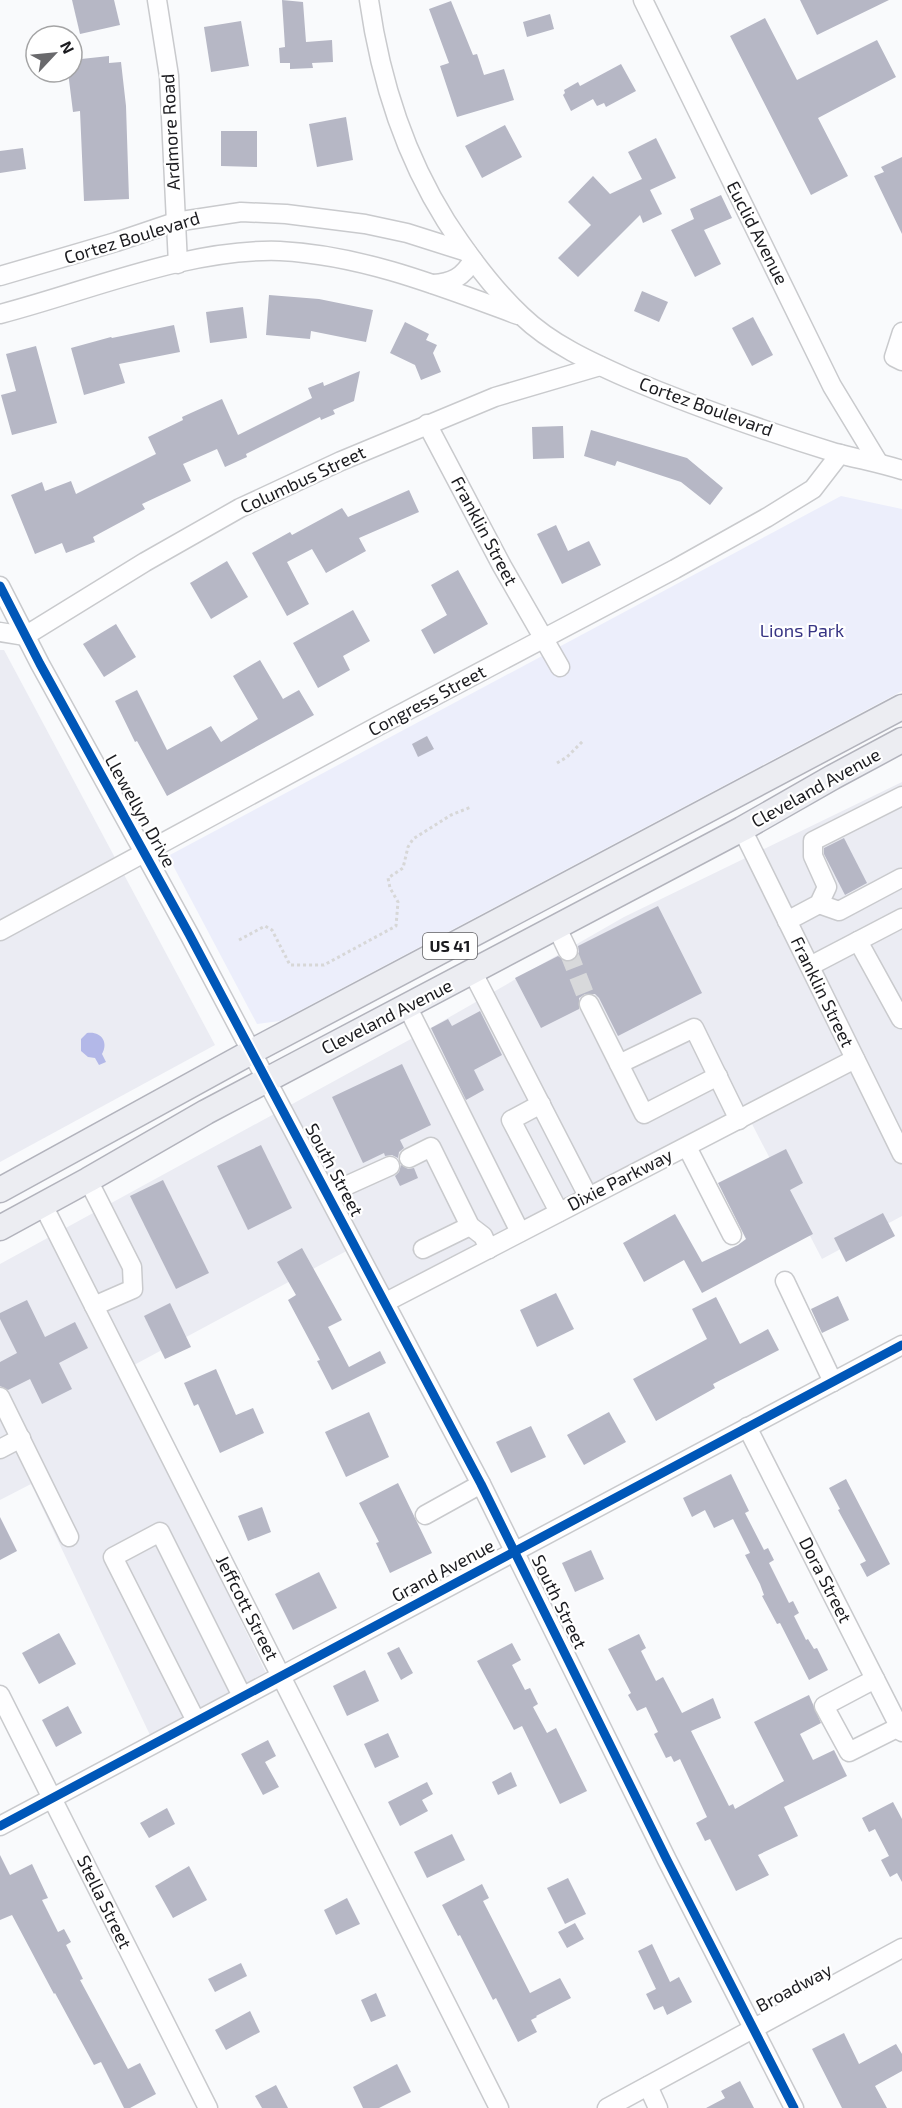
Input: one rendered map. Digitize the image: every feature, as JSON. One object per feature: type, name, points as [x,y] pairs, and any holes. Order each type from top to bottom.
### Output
[{"type":"main road","name":"Cleveland Avenue","points":[[0,1190],[251,1052],[902,707]]},
{"type":"main road","name":"Cleveland Avenue","points":[[0,1228],[266,1080],[742,830],[902,740]]},
{"type":"main road","points":[[742,830],[772,776]]},
{"type":"street","name":"Ardmore Road","points":[[157,0],[169,76],[178,264]]},
{"type":"street","points":[[369,0],[375,42],[385,85],[404,137],[428,192],[470,256],[467,270],[457,279],[446,283],[431,284]]},
{"type":"street","name":"Euclid Avenue","points":[[643,0],[832,386],[878,462]]},
{"type":"street","name":"Cortez Boulevard","points":[[0,276],[175,222],[242,212],[306,216],[365,224],[407,233],[470,256],[484,276],[522,317],[550,337],[600,366],[686,403],[840,454],[902,470]]},
{"type":"street","name":"Cortez Boulevard","points":[[0,314],[178,264],[222,255],[280,251],[346,260],[382,268],[522,317]]},
{"type":"street","points":[[902,332],[894,357],[902,361]]},
{"type":"street","name":"Columbus Street","points":[[25,636],[145,562],[240,508],[341,461],[495,397],[600,366]]},
{"type":"street","name":"Franklin Street","points":[[427,424],[502,566],[560,667]]},
{"type":"street","name":"Congress Street","points":[[0,931],[766,518],[813,489],[840,454]]},
{"type":"street","name":"Llewellyn Drive","points":[[0,586],[251,1052]]},
{"type":"street","points":[[0,632],[25,636]]},
{"type":"street","points":[[787,921],[819,904],[827,887],[813,856],[813,841],[902,796]]},
{"type":"street","name":"Franklin Street","points":[[742,830],[902,1154]]},
{"type":"street","points":[[819,904],[839,911],[901,878]]},
{"type":"street","points":[[810,966],[902,918]]},
{"type":"street","points":[[557,928],[568,951]]},
{"type":"street","points":[[858,941],[902,1018]]},
{"type":"street","points":[[473,973],[588,1196]]},
{"type":"street","points":[[589,1004],[644,1114],[718,1076]]},
{"type":"street","points":[[407,1006],[520,1232]]},
{"type":"street","points":[[620,1064],[694,1028],[739,1120]]},
{"type":"street","name":"South Street","points":[[251,1052],[386,1302],[516,1551],[662,1849],[794,2108]]},
{"type":"street","name":"Dixie Parkway","points":[[386,1302],[855,1059]]},
{"type":"street","points":[[541,1104],[511,1120],[559,1212]]},
{"type":"street","points":[[409,1158],[432,1147],[470,1226],[483,1236],[489,1249]]},
{"type":"street","points":[[687,1147],[732,1235]]},
{"type":"street","points":[[328,1194],[387,1168]]},
{"type":"street","points":[[88,1180],[132,1267],[133,1289],[94,1306]]},
{"type":"street","name":"Jeffcott Street","points":[[43,1205],[499,2108]]},
{"type":"street","points":[[423,1249],[470,1226]]},
{"type":"street","points":[[785,1281],[833,1382]]},
{"type":"street","name":"Grand Avenue","points":[[0,1826],[902,1346]]},
{"type":"street","points":[[0,1397],[69,1537]]},
{"type":"street","name":"Dora Street","points":[[747,1428],[901,1730]]},
{"type":"street","points":[[0,1449],[21,1438]]},
{"type":"street","points":[[425,1515],[481,1484]]},
{"type":"street","points":[[196,1721],[113,1557],[160,1532],[242,1696]]},
{"type":"street","points":[[875,1679],[824,1706],[849,1752],[901,1730]]},
{"type":"street","name":"Stella Street","points":[[0,1695],[208,2108]]},
{"type":"street","name":"Broadway","points":[[607,2108],[902,1948]]},
{"type":"street","points":[[648,2086],[658,2108]]},
{"type":"path","points":[[557,763],[567,757],[583,741]]},
{"type":"path","points":[[239,940],[265,926],[272,930],[290,965],[324,965],[396,926],[398,902],[390,888],[388,878],[403,868],[408,847],[413,839],[439,822],[471,807]]},
{"type":"shaded area","points":[[0,650],[4,650],[215,1045],[0,1162]]},
{"type":"shaded area","points":[[902,782],[902,1216],[822,1259],[752,1124],[382,1307],[352,1248],[121,1372],[266,1673],[150,1735],[31,1484],[0,1500],[0,1264],[420,1034],[624,917]]},
{"type":"green space","name":"Lions Park","points":[[841,496],[902,509],[902,691],[280,1021],[257,1024],[168,856]]},
{"type":"water","points":[[87,1033],[96,1034],[102,1038],[105,1045],[102,1054],[106,1062],[99,1065],[95,1058],[88,1057],[81,1051],[81,1039]]},
{"type":"building","points":[[72,0],[114,0],[120,25],[84,33],[84,24],[78,24]]},
{"type":"building","points":[[282,0],[303,2],[306,42],[332,40],[333,62],[312,63],[313,68],[290,69],[290,63],[280,63],[279,48],[285,47]]},
{"type":"building","points":[[800,0],[889,0],[817,35]]},
{"type":"building","points":[[451,1],[473,55],[477,54],[484,75],[504,69],[514,100],[457,117],[440,66],[449,63],[429,9]]},
{"type":"building","points":[[550,14],[554,29],[527,37],[523,22]]},
{"type":"building","points":[[765,18],[797,80],[877,40],[896,77],[818,118],[848,176],[811,195],[730,36]]},
{"type":"building","points":[[241,21],[249,66],[211,72],[204,27]]},
{"type":"building","points":[[109,56],[109,63],[121,62],[126,106],[129,199],[84,201],[80,111],[73,112],[70,84],[84,84],[84,59]]},
{"type":"building","points":[[621,64],[636,91],[606,107],[604,103],[597,106],[593,99],[571,111],[563,95],[564,90],[578,82],[580,86]]},
{"type":"building","points":[[346,117],[353,160],[317,167],[309,124]]},
{"type":"building","points":[[505,125],[522,157],[482,178],[465,146]]},
{"type":"building","points":[[221,131],[257,131],[257,167],[221,166]]},
{"type":"building","points":[[656,138],[676,178],[650,190],[662,214],[643,223],[640,215],[578,277],[558,258],[591,225],[568,202],[593,176],[610,194],[642,179],[628,152]]},
{"type":"building","points":[[23,148],[26,169],[0,173],[0,151]]},
{"type":"building","points":[[902,157],[902,234],[874,176],[884,172],[881,167]]},
{"type":"building","points":[[721,195],[732,218],[704,230],[721,264],[695,277],[671,230],[694,219],[690,209]]},
{"type":"building","points":[[642,291],[668,302],[659,322],[634,311]]},
{"type":"building","points":[[269,295],[319,299],[373,310],[366,342],[311,331],[310,339],[266,335]]},
{"type":"building","points":[[243,307],[247,338],[210,343],[206,312]]},
{"type":"building","points":[[753,317],[773,355],[752,366],[732,328]]},
{"type":"building","points":[[405,322],[429,334],[426,340],[437,345],[433,353],[441,372],[421,380],[415,365],[390,353]]},
{"type":"building","points":[[174,325],[180,352],[119,364],[125,383],[84,395],[71,348],[111,337]]},
{"type":"building","points":[[36,346],[57,423],[12,435],[1,395],[16,391],[6,354]]},
{"type":"building","points":[[360,371],[354,401],[333,410],[335,414],[321,420],[320,417],[225,467],[217,449],[183,464],[191,481],[142,504],[145,509],[93,537],[95,542],[66,553],[62,543],[35,554],[11,495],[42,482],[45,491],[71,481],[76,494],[156,454],[148,437],[183,420],[182,417],[222,399],[238,435],[312,398],[308,388],[323,382],[324,386]]},
{"type":"building","points":[[563,426],[564,458],[533,459],[532,427]]},
{"type":"building","points":[[591,430],[687,458],[723,488],[710,505],[681,482],[617,461],[615,466],[584,456]]},
{"type":"building","points":[[409,490],[419,512],[359,538],[366,551],[326,573],[312,549],[287,562],[309,604],[287,616],[252,553],[342,508],[348,517]]},
{"type":"building","points":[[556,525],[568,551],[589,541],[601,565],[562,584],[537,534]]},
{"type":"building","points":[[227,561],[248,597],[211,619],[190,583]]},
{"type":"building","points":[[458,570],[488,624],[434,654],[421,630],[447,615],[431,585]]},
{"type":"building","points":[[353,610],[370,641],[343,656],[350,670],[318,688],[293,643]]},
{"type":"building","points":[[116,624],[136,657],[104,677],[83,644]]},
{"type":"building","points":[[260,660],[283,699],[299,690],[314,715],[167,796],[137,741],[135,742],[115,701],[137,690],[167,750],[211,726],[221,742],[258,719],[233,676]]},
{"type":"building","points":[[427,736],[434,749],[418,757],[412,744]]},
{"type":"building","points":[[844,838],[867,883],[845,895],[824,854],[824,848]]},
{"type":"building","points":[[658,906],[702,993],[618,1036],[595,994],[585,994],[579,998],[579,1009],[541,1028],[515,978],[558,956],[567,962],[573,961],[579,952],[578,946]]},
{"type":"building","points":[[480,1011],[502,1055],[474,1070],[484,1090],[466,1100],[431,1028],[448,1019],[452,1026]]},
{"type":"building","points":[[402,1064],[431,1125],[400,1140],[404,1148],[399,1152],[398,1158],[392,1155],[385,1156],[384,1153],[363,1163],[332,1097]]},
{"type":"building","points":[[261,1145],[292,1208],[248,1230],[217,1166]]},
{"type":"building","points":[[786,1149],[803,1183],[790,1190],[813,1234],[702,1293],[684,1260],[644,1282],[623,1243],[675,1214],[702,1262],[738,1245],[746,1239],[718,1183]]},
{"type":"building","points":[[401,1165],[408,1169],[414,1168],[418,1178],[400,1186],[395,1176]]},
{"type":"building","points":[[163,1180],[209,1273],[176,1289],[130,1196]]},
{"type":"building","points":[[883,1213],[895,1236],[846,1262],[834,1238]]},
{"type":"building","points":[[302,1248],[342,1320],[328,1327],[349,1367],[380,1351],[386,1363],[332,1390],[317,1361],[320,1360],[288,1300],[296,1295],[277,1262]]},
{"type":"building","points":[[556,1293],[574,1329],[537,1347],[520,1310]]},
{"type":"building","points":[[838,1296],[849,1320],[822,1333],[811,1309]]},
{"type":"building","points":[[716,1297],[740,1344],[768,1329],[779,1350],[713,1384],[715,1388],[656,1421],[633,1379],[707,1339],[692,1309]]},
{"type":"building","points":[[27,1300],[45,1337],[75,1322],[88,1348],[59,1363],[72,1389],[42,1404],[30,1379],[8,1390],[0,1386],[0,1362],[17,1353],[0,1319],[0,1313]]},
{"type":"building","points":[[170,1303],[191,1347],[165,1359],[144,1316]]},
{"type":"building","points":[[216,1369],[236,1415],[253,1408],[264,1433],[220,1453],[198,1404],[194,1406],[184,1383]]},
{"type":"building","points":[[369,1412],[389,1457],[346,1477],[325,1432]]},
{"type":"building","points":[[609,1412],[626,1442],[584,1465],[567,1435]]},
{"type":"building","points":[[531,1426],[546,1457],[511,1473],[496,1442]]},
{"type":"building","points":[[731,1474],[749,1511],[745,1513],[764,1550],[768,1548],[774,1560],[769,1563],[789,1603],[793,1601],[799,1613],[794,1616],[806,1640],[808,1639],[814,1649],[817,1648],[828,1670],[809,1680],[780,1623],[777,1624],[762,1596],[764,1595],[760,1584],[745,1555],[750,1553],[733,1519],[714,1528],[705,1510],[692,1517],[683,1498]]},
{"type":"building","points":[[846,1479],[890,1564],[867,1577],[860,1564],[866,1561],[838,1510],[840,1509],[829,1488]]},
{"type":"building","points":[[398,1483],[432,1553],[390,1573],[376,1543],[379,1542],[359,1503]]},
{"type":"building","points":[[262,1507],[271,1532],[248,1541],[238,1516]]},
{"type":"building","points":[[0,1517],[17,1551],[0,1560]]},
{"type":"building","points":[[591,1550],[604,1579],[575,1592],[562,1563]]},
{"type":"building","points":[[319,1572],[337,1608],[293,1630],[275,1594]]},
{"type":"building","points":[[59,1633],[76,1664],[39,1684],[22,1653]]},
{"type":"building","points":[[639,1634],[646,1648],[641,1651],[656,1681],[663,1677],[682,1713],[713,1698],[721,1718],[691,1731],[729,1806],[733,1804],[735,1809],[784,1781],[754,1722],[809,1695],[821,1723],[800,1734],[813,1760],[834,1750],[847,1776],[784,1807],[798,1836],[758,1855],[769,1875],[736,1891],[710,1839],[705,1841],[696,1823],[707,1817],[680,1759],[674,1762],[671,1756],[666,1758],[654,1734],[658,1732],[646,1707],[637,1711],[628,1695],[631,1693],[608,1649]]},
{"type":"building","points":[[512,1643],[521,1660],[512,1665],[525,1690],[530,1688],[538,1704],[533,1707],[547,1733],[556,1728],[587,1791],[560,1804],[522,1726],[514,1730],[477,1661]]},
{"type":"building","points":[[399,1647],[413,1673],[401,1680],[387,1653]]},
{"type":"building","points":[[365,1670],[379,1701],[347,1716],[333,1686]]},
{"type":"building","points":[[68,1706],[82,1733],[56,1747],[42,1720]]},
{"type":"building","points":[[388,1733],[399,1757],[375,1768],[364,1744]]},
{"type":"building","points":[[268,1740],[276,1756],[265,1762],[279,1787],[263,1795],[241,1754]]},
{"type":"building","points":[[511,1772],[517,1786],[498,1795],[492,1782]]},
{"type":"building","points":[[427,1782],[433,1794],[422,1800],[428,1811],[400,1826],[388,1802]]},
{"type":"building","points":[[893,1802],[902,1819],[902,1882],[897,1873],[890,1877],[881,1860],[889,1856],[875,1829],[869,1832],[862,1818]]},
{"type":"building","points":[[167,1808],[175,1824],[149,1838],[140,1823]]},
{"type":"building","points":[[452,1834],[465,1860],[427,1878],[414,1852]]},
{"type":"building","points":[[0,1855],[10,1875],[32,1864],[48,1898],[42,1900],[58,1932],[64,1929],[71,1942],[66,1945],[83,1979],[80,1980],[128,2069],[140,2063],[156,2094],[130,2108],[124,2108],[101,2062],[94,2065],[12,1915],[0,1920]]},
{"type":"building","points":[[189,1866],[207,1900],[173,1918],[155,1886]]},
{"type":"building","points":[[568,1878],[586,1914],[565,1924],[547,1888]]},
{"type":"building","points":[[482,1884],[489,1898],[483,1901],[530,1993],[560,1978],[571,1998],[531,2020],[537,2032],[518,2042],[496,1998],[493,2000],[442,1905]]},
{"type":"building","points":[[347,1898],[360,1924],[336,1935],[324,1910]]},
{"type":"building","points":[[575,1923],[584,1939],[567,1948],[558,1932]]},
{"type":"building","points":[[652,1944],[670,1982],[679,1977],[692,2002],[667,2015],[663,2006],[654,2010],[646,1994],[656,1989],[638,1951]]},
{"type":"building","points":[[241,1963],[247,1976],[215,1992],[208,1979]]},
{"type":"building","points":[[376,1993],[386,2016],[371,2022],[361,2000]]},
{"type":"building","points":[[250,2011],[260,2032],[226,2050],[215,2030]]},
{"type":"building","points":[[844,2033],[859,2064],[896,2044],[902,2054],[902,2071],[875,2086],[887,2108],[842,2108],[812,2049]]},
{"type":"building","points":[[397,2064],[411,2092],[379,2108],[363,2108],[353,2087]]},
{"type":"building","points":[[740,2081],[754,2108],[706,2108],[725,2098],[721,2091]]},
{"type":"building","points":[[276,2085],[288,2108],[262,2108],[255,2096]]},
{"type":"tunnel","points":[[568,951],[589,1004]]},
{"type":"cycle path","points":[[0,586],[40,664],[189,934],[481,1484],[667,1860],[794,2108]]},
{"type":"cycle path","points":[[0,1826],[902,1345]]}]
